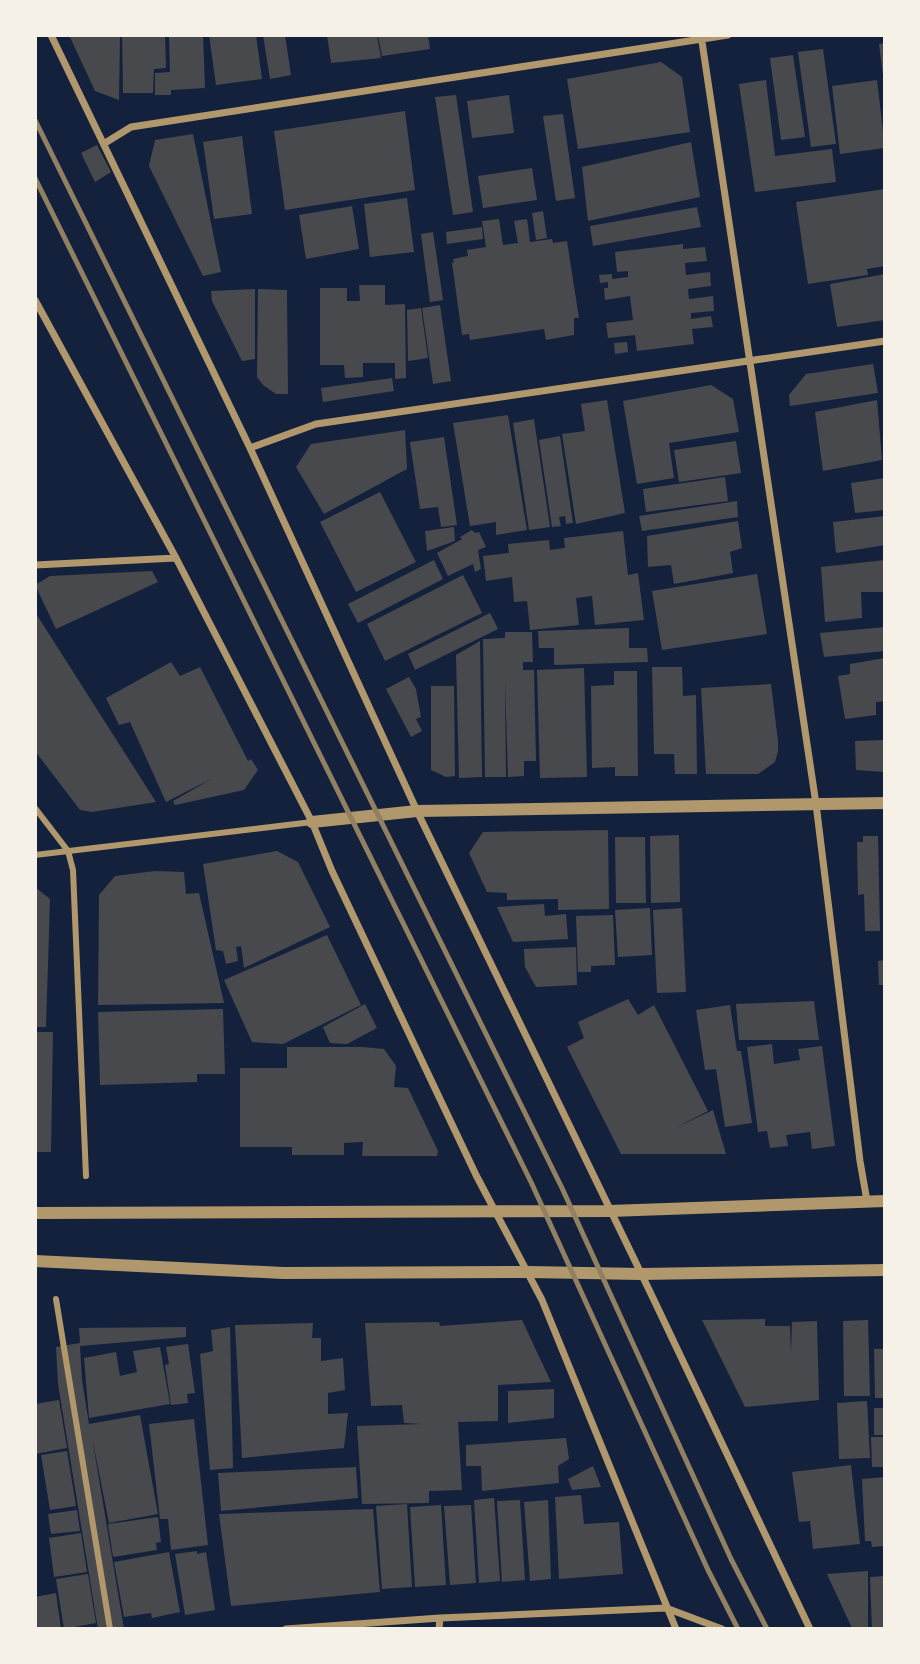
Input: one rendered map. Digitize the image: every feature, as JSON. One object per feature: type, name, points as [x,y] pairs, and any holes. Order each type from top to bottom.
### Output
[{"type":"street","points":[[51,35],[250,447],[417,811],[810,1629]]},
{"type":"street","points":[[104,143],[131,127],[727,35]]},
{"type":"street","points":[[701,37],[816,804],[867,1201]]},
{"type":"street","points":[[35,300],[176,558],[312,822],[332,871],[476,1175],[542,1300],[676,1629]]},
{"type":"street","points":[[250,447],[316,424],[885,341]]},
{"type":"street","points":[[35,565],[176,558]]},
{"type":"street","points":[[35,855],[417,811],[885,803]]},
{"type":"street","points":[[35,808],[68,852],[73,870],[86,1176]]},
{"type":"street","points":[[35,1213],[610,1211],[885,1201]]},
{"type":"street","points":[[35,1261],[284,1273],[641,1274],[885,1270]]},
{"type":"street","points":[[57,1299],[110,1629]]},
{"type":"street","points":[[286,1629],[440,1618],[666,1608],[722,1629]]},
{"type":"street","points":[[439,1629],[440,1618]]},
{"type":"building","points":[[69,35],[120,35],[119,100],[95,91]]},
{"type":"building","points":[[122,35],[165,35],[166,68],[154,69],[153,93],[123,93]]},
{"type":"building","points":[[169,35],[203,35],[205,88],[171,90],[171,95],[155,95],[155,73],[170,72]]},
{"type":"building","points":[[209,35],[256,35],[262,79],[216,85]]},
{"type":"building","points":[[263,35],[285,35],[291,75],[270,79]]},
{"type":"building","points":[[327,35],[377,35],[381,58],[331,63]]},
{"type":"building","points":[[378,35],[428,35],[430,49],[382,56]]},
{"type":"building","points":[[885,43],[885,76],[883,76],[879,44]]},
{"type":"building","points":[[823,49],[836,144],[811,147],[798,52]]},
{"type":"building","points":[[793,55],[805,137],[781,140],[770,58]]},
{"type":"building","points":[[661,62],[682,77],[690,132],[578,149],[567,79]]},
{"type":"building","points":[[766,80],[775,156],[832,149],[836,182],[755,192],[739,84]]},
{"type":"building","points":[[877,80],[885,148],[840,154],[832,86]]},
{"type":"building","points":[[456,95],[473,212],[453,215],[435,97]]},
{"type":"building","points":[[509,95],[514,133],[472,138],[467,101]]},
{"type":"building","points":[[405,111],[415,190],[285,210],[274,131]]},
{"type":"building","points":[[563,114],[575,198],[556,201],[543,116]]},
{"type":"building","points":[[193,134],[221,272],[203,276],[149,166],[155,140]]},
{"type":"building","points":[[242,136],[252,214],[214,219],[203,142]]},
{"type":"building","points":[[691,142],[700,197],[588,221],[582,167]]},
{"type":"building","points":[[97,145],[111,172],[95,182],[81,153]]},
{"type":"building","points":[[532,168],[537,200],[483,208],[478,176]]},
{"type":"building","points":[[885,189],[885,266],[867,269],[868,275],[808,284],[796,202]]},
{"type":"building","points":[[407,198],[414,252],[370,257],[364,204]]},
{"type":"building","points":[[352,206],[359,249],[306,259],[299,215]]},
{"type":"building","points":[[697,207],[701,227],[593,246],[590,226]]},
{"type":"building","points":[[543,211],[547,238],[536,240],[532,213]]},
{"type":"building","points":[[499,219],[503,245],[518,243],[514,221],[527,219],[530,242],[552,239],[553,243],[567,241],[579,318],[574,318],[574,335],[546,340],[544,329],[470,340],[469,334],[462,335],[453,259],[468,256],[467,250],[486,247],[482,221]]},
{"type":"building","points":[[482,227],[483,239],[447,244],[446,232]]},
{"type":"building","points":[[433,232],[443,300],[430,302],[421,234]]},
{"type":"building","points":[[683,244],[683,249],[705,247],[707,261],[685,263],[686,275],[710,272],[711,286],[688,289],[689,299],[713,296],[714,311],[691,313],[691,319],[711,316],[713,327],[692,329],[694,344],[637,351],[635,335],[608,338],[606,323],[633,320],[630,296],[605,300],[604,288],[608,288],[608,282],[600,283],[599,275],[612,274],[612,279],[628,277],[628,271],[617,272],[615,252]]},
{"type":"building","points":[[885,274],[885,320],[837,327],[830,284]]},
{"type":"building","points":[[359,285],[385,285],[385,305],[405,304],[406,378],[395,379],[395,363],[363,363],[363,377],[345,378],[344,365],[320,365],[320,288],[347,288],[347,301],[360,301]]},
{"type":"building","points":[[255,289],[255,359],[242,361],[212,301],[211,291]]},
{"type":"building","points":[[258,289],[287,290],[288,394],[276,394],[257,377]]},
{"type":"building","points":[[440,305],[451,381],[433,384],[422,308]]},
{"type":"building","points":[[421,308],[428,358],[408,361],[407,310]]},
{"type":"building","points":[[627,342],[628,352],[615,354],[614,343]]},
{"type":"building","points":[[873,364],[878,393],[790,406],[789,395],[806,374]]},
{"type":"building","points":[[392,378],[394,391],[323,402],[321,388]]},
{"type":"building","points":[[711,385],[733,399],[739,432],[669,443],[674,478],[637,484],[623,401]]},
{"type":"building","points":[[607,400],[625,513],[576,524],[562,434],[585,431],[581,404]]},
{"type":"building","points":[[877,400],[882,460],[823,471],[815,412]]},
{"type":"building","points":[[508,415],[527,530],[496,535],[496,522],[470,526],[453,423]]},
{"type":"building","points":[[534,419],[550,527],[529,530],[513,423]]},
{"type":"building","points":[[405,430],[407,469],[324,514],[296,467],[311,444]]},
{"type":"building","points":[[560,436],[573,523],[566,524],[565,516],[559,517],[561,526],[552,527],[539,440]]},
{"type":"building","points":[[444,437],[457,525],[441,527],[438,507],[420,509],[410,442]]},
{"type":"building","points":[[736,441],[741,473],[679,482],[674,450]]},
{"type":"building","points":[[725,477],[728,501],[646,512],[643,489]]},
{"type":"building","points":[[885,478],[885,510],[855,513],[851,483]]},
{"type":"building","points":[[380,492],[416,562],[356,592],[320,522]]},
{"type":"building","points":[[737,501],[738,517],[642,531],[639,516]]},
{"type":"building","points":[[885,516],[885,545],[836,553],[833,522]]},
{"type":"building","points":[[738,521],[742,548],[730,552],[733,573],[674,584],[671,565],[648,567],[647,536]]},
{"type":"building","points":[[454,527],[455,541],[427,551],[425,531]]},
{"type":"building","points":[[472,530],[479,532],[486,547],[478,550],[481,569],[475,572],[473,564],[448,576],[437,553]]},
{"type":"building","points":[[623,531],[628,575],[638,573],[644,620],[595,625],[592,596],[576,598],[579,625],[530,630],[527,601],[514,602],[512,577],[486,581],[483,556],[509,553],[508,544],[549,540],[550,550],[565,548],[564,538]]},
{"type":"building","points":[[434,560],[443,579],[358,623],[348,604]]},
{"type":"building","points":[[885,560],[885,592],[861,592],[862,618],[825,622],[821,567]]},
{"type":"building","points":[[152,571],[158,582],[56,629],[35,585],[50,576]]},
{"type":"building","points":[[757,574],[767,634],[662,650],[652,591]]},
{"type":"building","points":[[463,575],[482,613],[385,661],[367,624]]},
{"type":"building","points":[[35,612],[156,802],[92,812],[80,810],[35,751]]},
{"type":"building","points":[[490,613],[498,629],[415,670],[408,654]]},
{"type":"building","points":[[885,627],[885,651],[824,657],[820,633]]},
{"type":"building","points":[[629,628],[629,648],[647,648],[648,662],[554,665],[554,648],[539,648],[538,631]]},
{"type":"building","points":[[505,632],[532,632],[533,662],[523,662],[523,670],[534,670],[536,761],[524,761],[524,776],[508,777],[505,680],[506,777],[485,777],[483,639],[505,638]]},
{"type":"building","points":[[480,641],[482,777],[459,778],[456,655]]},
{"type":"building","points":[[885,658],[885,701],[876,702],[876,715],[845,719],[838,676],[850,674],[850,664]]},
{"type":"building","points":[[171,662],[180,676],[200,667],[248,761],[251,759],[258,770],[244,790],[175,805],[173,801],[213,778],[166,802],[130,722],[119,725],[106,698]]},
{"type":"building","points":[[652,667],[682,667],[683,696],[696,695],[697,774],[675,774],[674,754],[654,754]]},
{"type":"building","points":[[584,668],[587,777],[540,778],[537,670]]},
{"type":"building","points":[[614,671],[637,671],[638,776],[615,776],[615,767],[592,768],[591,686],[614,685]]},
{"type":"building","points":[[409,677],[416,689],[421,717],[416,719],[422,731],[411,737],[386,689]]},
{"type":"building","points":[[771,684],[778,741],[775,762],[758,774],[706,774],[701,688]]},
{"type":"building","points":[[431,686],[454,686],[455,776],[446,777],[431,770]]},
{"type":"building","points":[[885,740],[885,772],[856,770],[855,741]]},
{"type":"building","points":[[608,830],[609,909],[558,910],[558,899],[507,900],[507,893],[487,892],[469,853],[483,832]]},
{"type":"building","points":[[679,835],[680,902],[651,903],[650,836]]},
{"type":"building","points":[[863,836],[878,836],[880,931],[865,931],[864,894],[858,895],[857,842],[863,842]]},
{"type":"building","points":[[615,837],[645,837],[646,903],[616,903]]},
{"type":"building","points":[[277,851],[298,862],[330,927],[244,968],[241,946],[236,947],[238,961],[226,964],[223,951],[216,950],[203,864]]},
{"type":"building","points":[[155,871],[184,872],[186,894],[199,893],[224,1003],[98,1005],[99,895],[115,876]]},
{"type":"building","points":[[35,887],[50,899],[46,1027],[35,1027]]},
{"type":"building","points":[[544,904],[545,916],[566,914],[568,939],[513,942],[497,907]]},
{"type":"building","points":[[650,908],[652,955],[618,957],[615,910]]},
{"type":"building","points":[[682,908],[686,992],[657,993],[653,910]]},
{"type":"building","points":[[613,915],[615,965],[591,966],[591,972],[578,972],[576,916]]},
{"type":"building","points":[[327,935],[361,1005],[283,1044],[252,1042],[224,980]]},
{"type":"building","points":[[576,947],[577,985],[536,987],[525,967],[524,949]]},
{"type":"building","points":[[885,960],[885,985],[879,985],[878,961]]},
{"type":"building","points":[[628,999],[638,1015],[654,1005],[708,1111],[673,1129],[713,1110],[726,1154],[621,1154],[567,1047],[584,1038],[578,1022]]},
{"type":"building","points":[[814,1001],[819,1040],[739,1040],[736,1004]]},
{"type":"building","points":[[365,1004],[377,1028],[347,1044],[330,1043],[323,1027]]},
{"type":"building","points":[[730,1005],[737,1051],[741,1051],[752,1123],[725,1127],[716,1069],[705,1070],[696,1010]]},
{"type":"building","points":[[223,1009],[225,1074],[197,1074],[197,1082],[100,1085],[98,1012]]},
{"type":"building","points":[[35,1032],[53,1032],[51,1152],[35,1152]]},
{"type":"building","points":[[772,1044],[774,1064],[800,1060],[798,1049],[822,1046],[835,1146],[812,1149],[810,1132],[786,1135],[788,1146],[770,1148],[767,1131],[758,1132],[747,1047]]},
{"type":"building","points":[[287,1047],[384,1049],[396,1066],[394,1087],[408,1088],[438,1151],[437,1156],[362,1156],[363,1142],[344,1143],[344,1155],[292,1155],[292,1147],[240,1147],[240,1068],[287,1068]]},
{"type":"building","points":[[765,1319],[765,1326],[790,1326],[791,1353],[792,1322],[817,1321],[819,1400],[745,1407],[702,1320]]},
{"type":"building","points":[[522,1320],[551,1382],[498,1385],[498,1421],[458,1422],[462,1490],[429,1491],[429,1503],[362,1504],[357,1426],[422,1424],[404,1423],[402,1405],[371,1406],[365,1323],[439,1322],[440,1326]]},
{"type":"building","points":[[868,1320],[870,1396],[844,1396],[843,1321]]},
{"type":"building","points":[[313,1323],[312,1338],[321,1338],[321,1361],[343,1358],[345,1390],[328,1393],[328,1414],[348,1413],[344,1448],[242,1458],[235,1325]]},
{"type":"building","points":[[186,1327],[186,1337],[80,1346],[89,1424],[140,1415],[158,1514],[109,1523],[92,1437],[124,1629],[98,1629],[58,1384],[56,1347],[80,1343],[79,1328]]},
{"type":"building","points":[[230,1327],[233,1468],[210,1470],[200,1354],[213,1351],[211,1330]]},
{"type":"building","points":[[188,1344],[195,1393],[187,1394],[188,1403],[171,1405],[165,1365],[169,1364],[166,1347]]},
{"type":"building","points":[[160,1347],[170,1404],[89,1418],[84,1358],[116,1352],[120,1376],[137,1372],[133,1351]]},
{"type":"building","points":[[874,1349],[885,1349],[885,1398],[875,1398]]},
{"type":"building","points":[[554,1389],[554,1418],[508,1423],[508,1391]]},
{"type":"building","points":[[59,1400],[67,1448],[35,1454],[35,1404]]},
{"type":"building","points":[[867,1401],[870,1458],[839,1459],[837,1403]]},
{"type":"building","points":[[874,1408],[885,1408],[885,1435],[874,1435]]},
{"type":"building","points":[[194,1419],[208,1545],[171,1550],[168,1519],[160,1519],[149,1424]]},
{"type":"building","points":[[871,1437],[885,1437],[885,1467],[872,1467]]},
{"type":"building","points":[[566,1438],[569,1459],[558,1466],[559,1483],[482,1491],[481,1466],[466,1466],[466,1445]]},
{"type":"building","points":[[67,1451],[76,1506],[50,1510],[41,1455]]},
{"type":"building","points":[[851,1465],[860,1544],[813,1549],[810,1521],[799,1522],[792,1472]]},
{"type":"building","points":[[593,1466],[601,1487],[572,1490],[568,1479]]},
{"type":"building","points":[[356,1467],[358,1498],[221,1511],[218,1473]]},
{"type":"building","points":[[885,1477],[885,1546],[872,1547],[871,1541],[865,1541],[862,1479]]},
{"type":"building","points":[[581,1495],[584,1524],[619,1522],[623,1574],[559,1579],[555,1497]]},
{"type":"building","points":[[494,1498],[500,1581],[479,1583],[474,1500]]},
{"type":"building","points":[[520,1500],[525,1580],[502,1582],[497,1501]]},
{"type":"building","points":[[548,1500],[551,1579],[530,1581],[524,1502]]},
{"type":"building","points":[[407,1504],[412,1587],[382,1589],[376,1506]]},
{"type":"building","points":[[441,1505],[446,1585],[415,1587],[410,1507]]},
{"type":"building","points":[[471,1505],[476,1583],[450,1585],[444,1506]]},
{"type":"building","points":[[373,1509],[380,1592],[231,1606],[219,1514]]},
{"type":"building","points":[[77,1510],[80,1531],[51,1534],[48,1514]]},
{"type":"building","points":[[158,1517],[161,1542],[156,1543],[157,1550],[113,1557],[108,1524]]},
{"type":"building","points":[[81,1533],[87,1572],[54,1577],[49,1538]]},
{"type":"building","points":[[197,1551],[197,1554],[206,1552],[215,1610],[185,1615],[175,1554]]},
{"type":"building","points":[[169,1552],[180,1612],[152,1618],[151,1613],[124,1617],[114,1562]]},
{"type":"building","points":[[868,1571],[868,1629],[855,1629],[851,1626],[827,1574]]},
{"type":"building","points":[[88,1574],[96,1623],[64,1629],[56,1579]]},
{"type":"building","points":[[885,1576],[885,1629],[872,1629],[870,1577]]},
{"type":"building","points":[[56,1593],[61,1629],[35,1629],[35,1597]]},
{"type":"railway","points":[[35,120],[562,1188],[731,1559],[767,1629]]},
{"type":"railway","points":[[35,178],[531,1182],[708,1570],[738,1629]]}]
